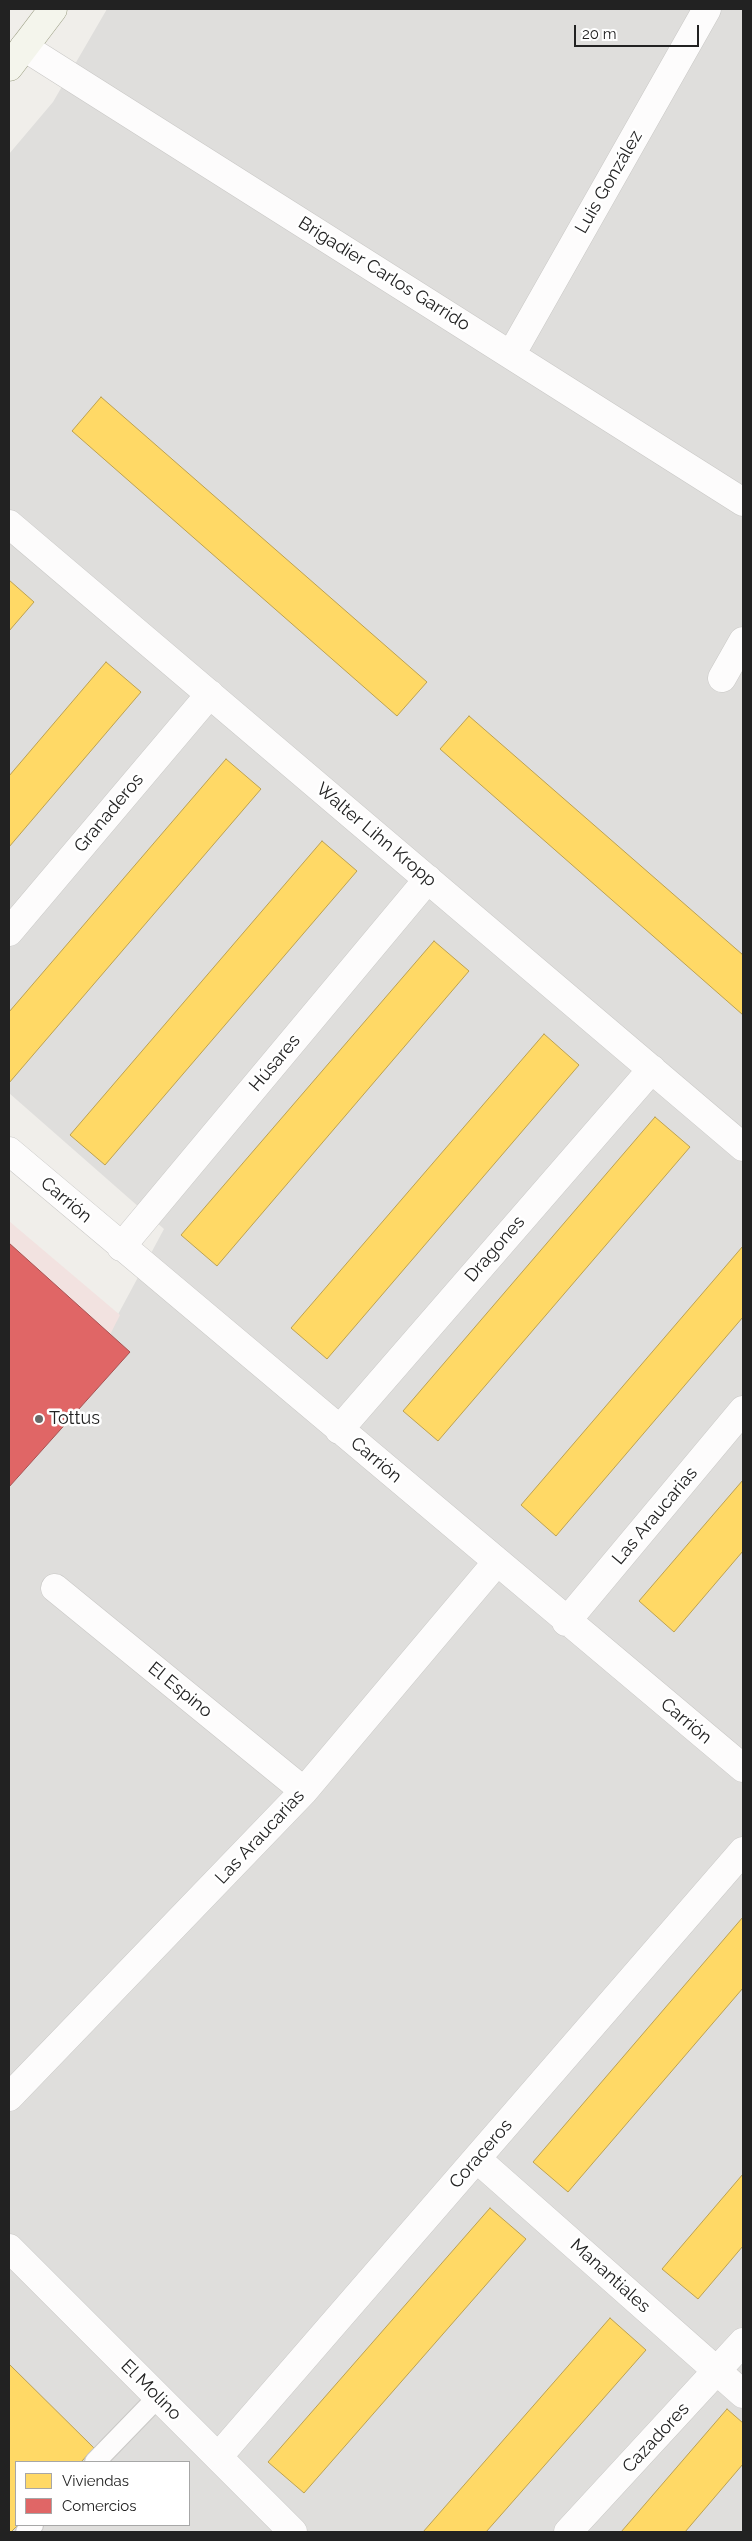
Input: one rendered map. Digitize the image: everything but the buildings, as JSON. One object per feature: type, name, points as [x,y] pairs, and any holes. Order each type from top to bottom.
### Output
[{"type":"main road","points":[[16,57],[53,9]]},
{"type":"street","name":"Luis González","points":[[511,355],[707,9]]},
{"type":"street","name":"Brigadier Carlos Garrido","points":[[16,57],[511,355],[743,502]]},
{"type":"street","name":"Walter Lihn Kropp","points":[[9,524],[743,1147]]},
{"type":"street","points":[[722,678],[743,642]]},
{"type":"street","name":"Granaderos","points":[[9,932],[210,694]]},
{"type":"street","name":"Húsares","points":[[121,1247],[428,880]]},
{"type":"street","name":"Dragones","points":[[339,1430],[652,1069]]},
{"type":"street","name":"Carrión","points":[[9,1151],[566,1622],[743,1768]]},
{"type":"street","name":"Las Araucarias","points":[[566,1622],[743,1410]]},
{"type":"street","name":"Las Araucarias","points":[[9,2097],[304,1791],[496,1563]]},
{"type":"street","name":"El Espino","points":[[55,1588],[304,1791]]},
{"type":"street","name":"Coraceros","points":[[218,2457],[743,1851]]},
{"type":"street","name":"Manantiales","points":[[477,2159],[743,2394]]},
{"type":"street","name":"El Molino","points":[[9,2248],[293,2532]]},
{"type":"street","name":"Cazadores","points":[[568,2532],[743,2342]]},
{"type":"lane","points":[[96,2461],[158,2398]]},
{"type":"shaded area","points":[[107,9],[743,9],[743,2532],[9,2532],[9,1487],[52,1437],[164,1229],[9,1093],[9,154],[53,102]]},
{"type":"shaded area","name":"Tottus","points":[[9,1221],[120,1315],[69,1416],[9,1485]]},
{"type":"place","name":"Tottus","points":[[39,1419]]}]
